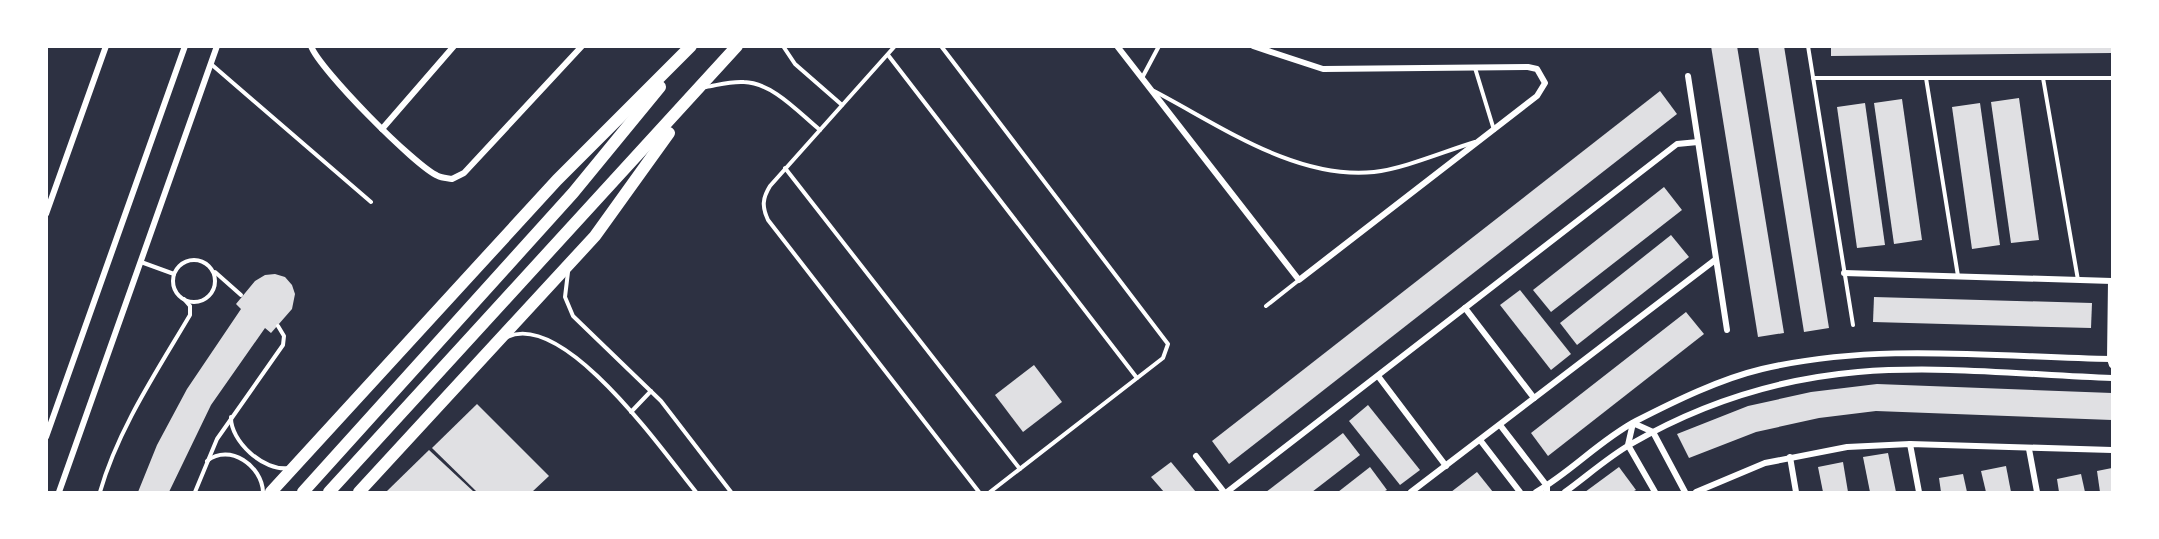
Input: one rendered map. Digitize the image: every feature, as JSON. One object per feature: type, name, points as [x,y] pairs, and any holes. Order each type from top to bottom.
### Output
[{"type":"main road","points":[[303,492],[573,193],[692,46]]},
{"type":"main road","points":[[271,492],[557,180],[692,46]]},
{"type":"main road","points":[[329,492],[701,89],[737,46]]},
{"type":"main road","points":[[359,492],[595,236],[701,89]]},
{"type":"street","points":[[46,214],[106,46]]},
{"type":"street","points":[[46,437],[186,46]]},
{"type":"street","points":[[59,492],[218,46]]},
{"type":"street","points":[[311,46],[318,61],[382,129],[437,176],[452,179],[464,173],[582,46]]},
{"type":"street","points":[[382,129],[454,46]]},
{"type":"street","points":[[1117,46],[1299,280],[1482,140],[1543,90],[1543,76],[1537,69],[1528,67],[1323,69],[1253,46]]},
{"type":"street","points":[[1688,76],[1727,330]]},
{"type":"street","points":[[1196,456],[1225,492],[1677,144],[1698,142]]},
{"type":"street","points":[[1411,492],[1715,260]]},
{"type":"street","points":[[1536,492],[1547,489],[1634,423],[1667,406],[1760,370],[1850,354],[1925,353],[2112,361],[2112,281],[1844,273]]},
{"type":"street","points":[[1466,308],[1534,398]]},
{"type":"street","points":[[1565,492],[1628,445],[1653,432],[1724,401],[1767,387],[1860,372],[1923,370],[2112,378]]},
{"type":"street","points":[[1378,376],[1446,466]]},
{"type":"street","points":[[1634,423],[1653,432],[1685,492]]},
{"type":"street","points":[[1634,423],[1628,445],[1655,492]]},
{"type":"street","points":[[1500,425],[1547,489]]},
{"type":"street","points":[[1480,440],[1520,492]]},
{"type":"street","points":[[1910,444],[1919,492]]},
{"type":"street","points":[[1696,492],[1765,463],[1847,447],[1910,444],[2112,450]]},
{"type":"street","points":[[2029,449],[2037,492]]},
{"type":"street","points":[[1790,458],[1796,492]]},
{"type":"lane","points":[[783,46],[795,64],[842,105]]},
{"type":"lane","points":[[895,46],[785,168],[765,194],[764,211],[768,220],[979,492]]},
{"type":"lane","points":[[941,46],[1165,340],[1168,349],[1163,358],[990,492]]},
{"type":"lane","points":[[1142,78],[1159,46]]},
{"type":"lane","points":[[1808,46],[1853,325]]},
{"type":"lane","points":[[888,55],[1137,378]]},
{"type":"lane","points":[[211,64],[371,202]]},
{"type":"lane","points":[[1475,68],[1494,130]]},
{"type":"lane","points":[[1813,78],[2112,78]]},
{"type":"lane","points":[[1926,78],[1958,276]]},
{"type":"lane","points":[[2043,78],[2078,280]]},
{"type":"lane","points":[[701,89],[735,82],[758,84],[769,89],[820,130]]},
{"type":"lane","points":[[1151,90],[1282,158],[1306,166],[1349,174],[1377,172],[1482,140]]},
{"type":"lane","points":[[785,168],[1020,469]]},
{"type":"lane","points":[[576,256],[568,272],[565,285],[565,297],[573,316],[651,390],[731,492]]},
{"type":"lane","points":[[100,492],[126,430],[149,384],[190,315],[190,306],[174,288],[174,274],[183,262],[197,259],[210,266],[241,295]]},
{"type":"lane","points":[[141,262],[174,274]]},
{"type":"lane","points":[[183,299],[197,302],[209,297],[216,285],[214,272]]},
{"type":"lane","points":[[1266,306],[1299,280]]},
{"type":"lane","points":[[195,492],[207,462],[231,416],[283,345],[284,336],[278,326]]},
{"type":"lane","points":[[491,348],[511,335],[521,333],[534,334],[564,347],[631,412],[696,492]]},
{"type":"lane","points":[[631,412],[651,390]]},
{"type":"lane","points":[[231,416],[231,425],[237,439],[261,460],[277,468],[294,467]]},
{"type":"lane","points":[[207,462],[221,453],[236,455],[259,476],[263,492]]},
{"type":"building","points":[[1711,46],[1737,46],[1784,333],[1758,337]]},
{"type":"building","points":[[1758,46],[1784,46],[1829,328],[1804,332]]},
{"type":"building","points":[[1831,46],[2112,46],[2112,53],[1831,56]]},
{"type":"building","points":[[1660,91],[1677,114],[1229,464],[1212,441]]},
{"type":"building","points":[[2019,98],[2039,240],[2011,243],[1991,102]]},
{"type":"building","points":[[1902,99],[1922,240],[1894,244],[1874,103]]},
{"type":"building","points":[[1865,103],[1885,245],[1857,248],[1837,107]]},
{"type":"building","points":[[1980,103],[2000,245],[1972,249],[1952,107]]},
{"type":"building","points":[[1664,187],[1682,210],[1551,312],[1533,290]]},
{"type":"building","points":[[1671,235],[1689,257],[1577,345],[1560,323]]},
{"type":"building","points":[[275,274],[285,277],[292,285],[295,294],[292,309],[271,333],[265,328],[211,405],[169,492],[138,492],[157,445],[187,389],[241,309],[236,304],[255,281],[265,275]]},
{"type":"building","points":[[1520,290],[1571,354],[1551,370],[1500,305]]},
{"type":"building","points":[[1874,297],[2092,303],[2091,328],[1873,322]]},
{"type":"building","points":[[1686,312],[1704,334],[1548,456],[1531,433]]},
{"type":"building","points":[[1034,365],[1062,402],[1023,432],[995,395]]},
{"type":"building","points":[[1877,384],[2112,393],[2112,420],[1876,411],[1819,418],[1756,432],[1689,458],[1677,434],[1748,406],[1811,392]]},
{"type":"building","points":[[477,404],[549,476],[532,492],[477,492],[432,448]]},
{"type":"building","points":[[1368,405],[1420,470],[1400,485],[1349,421]]},
{"type":"building","points":[[1343,433],[1360,455],[1312,492],[1266,492]]},
{"type":"building","points":[[429,450],[474,492],[386,492]]},
{"type":"building","points":[[1888,453],[1896,492],[1870,492],[1863,457]]},
{"type":"building","points":[[1171,462],[1196,492],[1164,492],[1151,477]]},
{"type":"building","points":[[1843,462],[1848,492],[1823,492],[1818,467]]},
{"type":"building","points":[[2006,466],[2011,492],[1986,492],[1981,471]]},
{"type":"building","points":[[1370,467],[1387,490],[1383,492],[1338,492]]},
{"type":"building","points":[[1619,467],[1636,490],[1632,492],[1585,492]]},
{"type":"building","points":[[2112,468],[2112,492],[2100,492],[2097,471]]},
{"type":"building","points":[[1477,472],[1493,492],[1451,492]]},
{"type":"building","points":[[1963,474],[1967,492],[1941,492],[1939,478]]},
{"type":"building","points":[[2081,474],[2085,492],[2059,492],[2057,479]]}]
